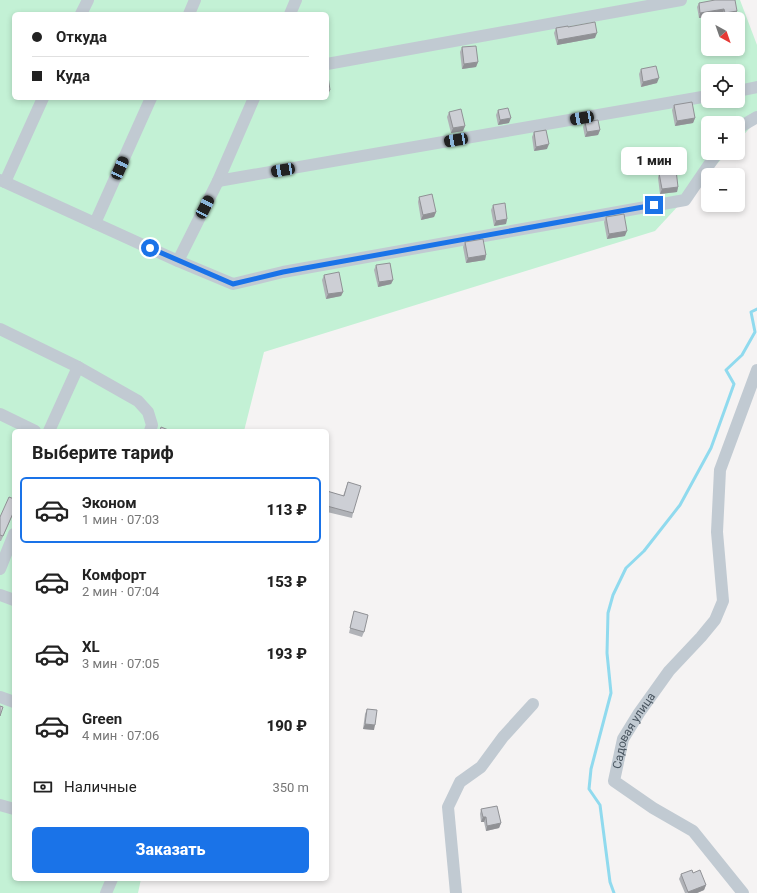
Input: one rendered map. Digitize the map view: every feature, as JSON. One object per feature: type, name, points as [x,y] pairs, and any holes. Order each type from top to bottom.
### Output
[{"type":"street","points":[[82,12],[88,0]]},
{"type":"street","points":[[190,12],[195,0]]},
{"type":"street","points":[[291,12],[296,0]]},
{"type":"street","points":[[329,64],[681,0]]},
{"type":"street","points":[[745,90],[757,87]]},
{"type":"street","points":[[218,181],[701,97]]},
{"type":"street","points":[[42,100],[2,181],[178,261],[233,284],[291,271],[685,200],[712,160]]},
{"type":"street","points":[[95,223],[150,100]]},
{"type":"street","points":[[178,261],[218,181],[253,100]]},
{"type":"street","points":[[745,124],[757,117]]},
{"type":"street","points":[[0,329],[78,366],[138,401],[148,412],[152,425],[151,429]]},
{"type":"street","points":[[50,429],[78,366]]},
{"type":"street","name":"Садовая улица","points":[[743,893],[693,831],[653,808],[614,781],[623,739],[639,713],[669,671],[715,620],[723,601],[717,532],[720,470],[757,370]]},
{"type":"street","points":[[0,414],[31,429]]},
{"type":"street","points":[[0,569],[12,539]]},
{"type":"street","points":[[0,595],[12,599]]},
{"type":"street","points":[[0,697],[12,701]]},
{"type":"street","points":[[456,893],[448,808],[460,782],[480,767],[503,737],[533,704]]},
{"type":"street","points":[[0,805],[12,808]]},
{"type":"street","points":[[106,893],[111,881]]},
{"type":"green space","points":[[0,0],[740,0],[745,12],[701,12],[701,56],[745,56],[745,13],[757,45],[757,120],[745,133],[745,116],[701,116],[701,160],[721,160],[713,168],[701,168],[701,181],[655,231],[264,352],[245,429],[12,429],[12,881],[141,881],[138,893],[0,893]]},
{"type":"building","points":[[715,0],[735,0],[737,11],[725,12],[724,9],[700,13],[699,3]]},
{"type":"building","points":[[595,22],[597,33],[558,40],[556,28]]},
{"type":"building","points":[[476,46],[478,62],[464,64],[462,47]]},
{"type":"building","points":[[656,66],[659,78],[643,82],[641,69]]},
{"type":"building","points":[[692,102],[695,118],[677,121],[674,105]]},
{"type":"building","points":[[508,108],[511,118],[500,120],[498,110]]},
{"type":"building","points":[[461,109],[465,126],[453,128],[449,112]]},
{"type":"building","points":[[598,120],[600,130],[587,132],[585,122]]},
{"type":"building","points":[[546,130],[549,144],[536,147],[534,132]]},
{"type":"building","points":[[676,170],[678,187],[662,189],[659,173]]},
{"type":"building","points":[[432,194],[436,212],[423,215],[419,197]]},
{"type":"building","points":[[505,203],[507,219],[496,221],[493,205]]},
{"type":"building","points":[[624,214],[627,231],[609,234],[606,217]]},
{"type":"building","points":[[483,239],[486,255],[468,258],[465,242]]},
{"type":"building","points":[[390,263],[393,280],[379,282],[376,265]]},
{"type":"building","points":[[339,272],[343,292],[328,294],[324,275]]},
{"type":"building","points":[[348,482],[361,486],[353,513],[329,507],[329,492],[344,496]]},
{"type":"building","points":[[9,497],[12,498],[12,516],[3,536],[0,535],[0,517]]},
{"type":"building","points":[[354,611],[368,615],[364,632],[350,628]]},
{"type":"building","points":[[0,706],[3,707],[0,716]]},
{"type":"building","points":[[367,709],[377,710],[375,725],[365,724]]},
{"type":"building","points":[[497,806],[501,823],[487,826],[486,817],[483,817],[481,809]]},
{"type":"building","points":[[692,870],[693,873],[700,870],[706,885],[688,892],[681,874]]},
{"type":"waterway","points":[[614,893],[610,882],[600,805],[589,789],[591,769],[611,693],[607,653],[608,613],[613,595],[626,568],[644,551],[680,505],[711,448],[734,384],[726,370],[742,355],[755,332],[751,312],[757,309]]},
{"type":"route","points":[[150,248],[233,284],[283,272],[654,205]]}]
